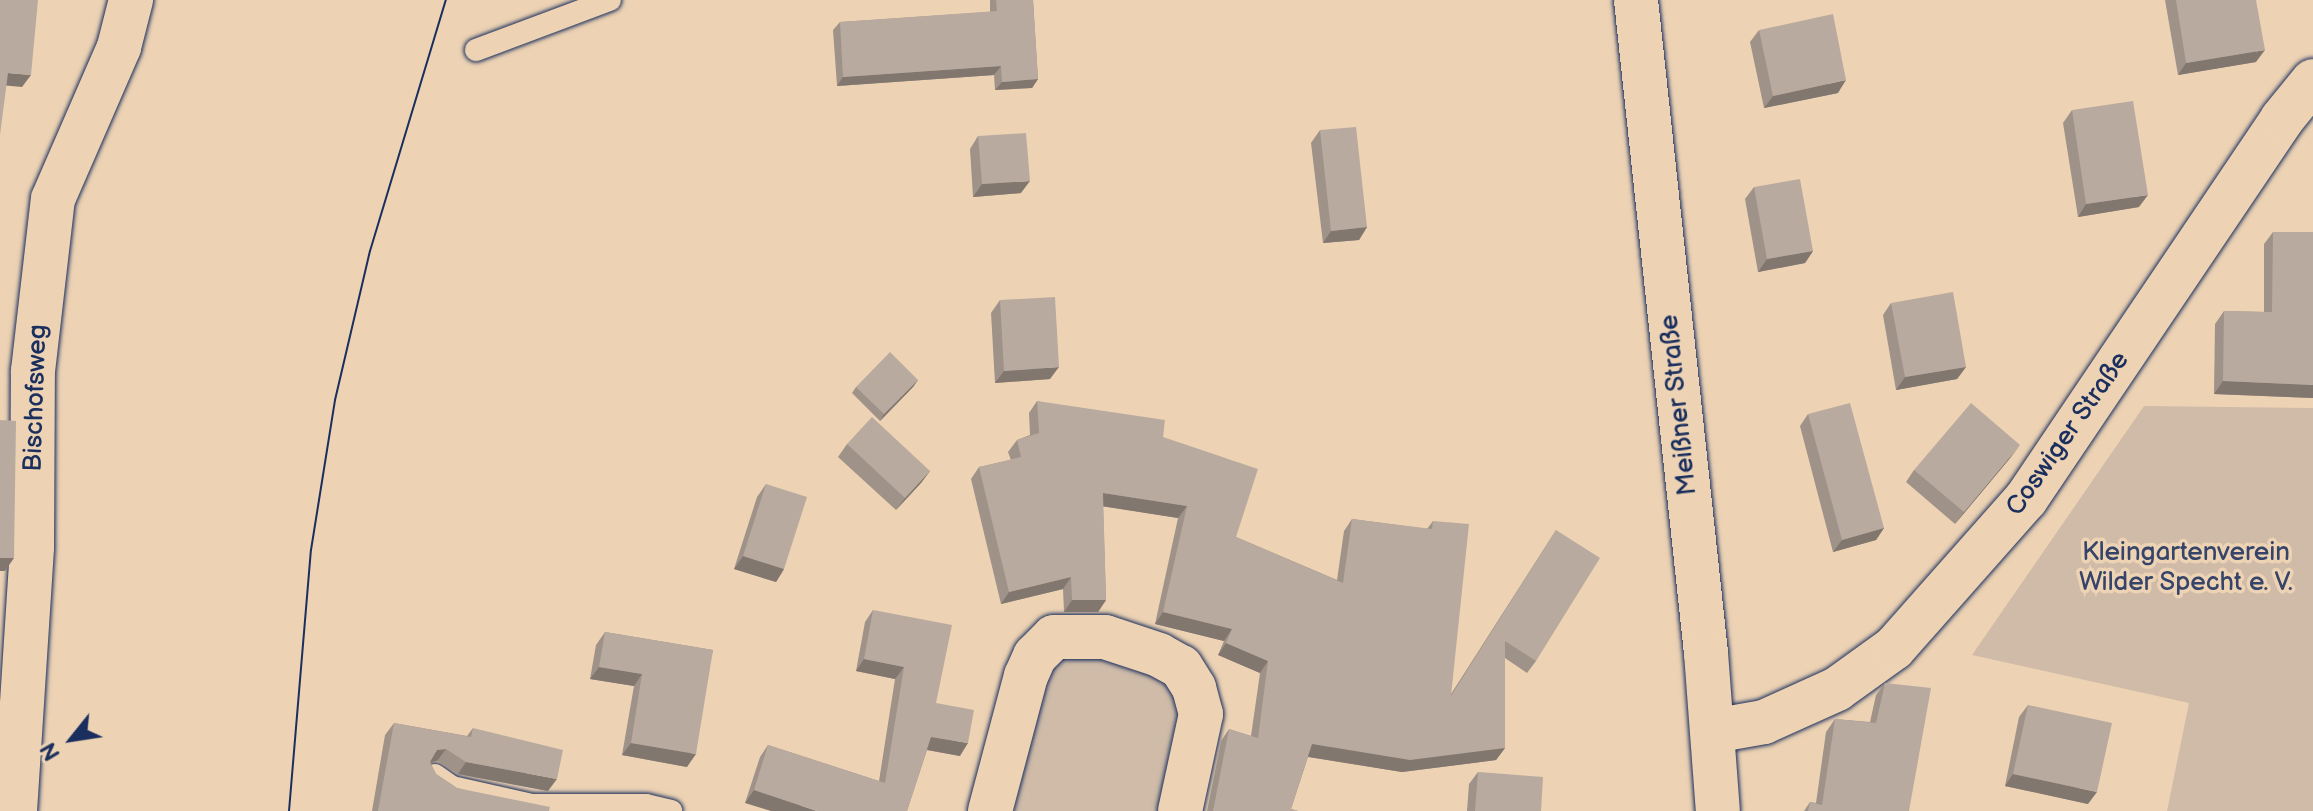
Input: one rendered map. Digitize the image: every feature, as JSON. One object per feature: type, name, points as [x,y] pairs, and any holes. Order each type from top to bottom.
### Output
[{"type":"street","name":"Bischofsweg","points":[[15,811],[32,547],[33,371],[53,199],[119,47],[131,0]]},
{"type":"street","name":"Meißner Straße","points":[[1636,0],[1713,731],[1718,811]]},
{"type":"street","name":"Coswiger Straße","points":[[1713,731],[1764,722],[1837,689],[1894,648],[2026,499],[2282,119],[2313,81]]},
{"type":"street","points":[[990,811],[1026,676],[1035,656],[1054,637],[1105,637],[1159,655],[1181,667],[1194,688],[1201,714],[1180,811]]},
{"type":"lane","points":[[476,50],[610,0]]},
{"type":"lane","points":[[435,775],[452,787],[532,805],[646,805],[671,811]]},
{"type":"green space","name":"Kleingartenverein Wilder Specht e. V.","points":[[2144,406],[2313,408],[2313,811],[2167,811],[2189,703],[1972,655]]},
{"type":"green space","points":[[1072,647],[1166,676],[1185,710],[1164,811],[1014,811],[1049,664]]},
{"type":"building","points":[[0,0],[38,0],[31,75],[8,73],[0,135]]},
{"type":"building","points":[[996,0],[1033,0],[1038,79],[1002,82],[1001,66],[843,77],[840,22],[997,11]]},
{"type":"building","points":[[2176,0],[2256,0],[2265,50],[2186,63]]},
{"type":"building","points":[[1833,14],[1846,80],[1773,96],[1759,30]]},
{"type":"building","points":[[2133,101],[2148,195],[2086,204],[2072,110]]},
{"type":"building","points":[[1356,127],[1367,227],[1331,231],[1320,130]]},
{"type":"building","points":[[1026,133],[1030,181],[982,184],[978,136]]},
{"type":"building","points":[[1800,179],[1813,251],[1767,259],[1754,187]]},
{"type":"building","points":[[2273,232],[2313,232],[2313,385],[2223,381],[2224,311],[2272,312]]},
{"type":"building","points":[[1953,292],[1966,367],[1905,377],[1891,303]]},
{"type":"building","points":[[1055,297],[1059,367],[1004,371],[1000,300]]},
{"type":"building","points":[[890,352],[918,380],[884,414],[856,387]]},
{"type":"building","points":[[1037,401],[1165,420],[1163,437],[1258,469],[1236,537],[1343,583],[1352,519],[1432,529],[1433,521],[1469,524],[1451,696],[1556,530],[1600,558],[1536,661],[1505,641],[1505,748],[1410,760],[1312,744],[1291,809],[1298,811],[1213,811],[1229,729],[1258,738],[1268,661],[1226,643],[1232,629],[1163,612],[1187,506],[1103,493],[1106,600],[1072,600],[1071,577],[1009,592],[979,467],[1021,457],[1017,440],[1039,433]]},
{"type":"building","points":[[1850,403],[1884,528],[1842,540],[1808,414]]},
{"type":"building","points":[[1971,403],[2020,445],[1964,512],[1914,470]]},
{"type":"building","points":[[872,417],[930,471],[905,498],[847,444]]},
{"type":"building","points":[[0,420],[16,421],[14,558],[0,558]]},
{"type":"building","points":[[766,484],[807,497],[784,569],[743,556]]},
{"type":"building","points":[[873,610],[952,625],[936,703],[974,710],[968,743],[931,737],[907,811],[817,811],[754,790],[768,745],[885,783],[904,667],[864,659]]},
{"type":"building","points":[[605,632],[713,650],[696,754],[631,743],[642,674],[599,667]]},
{"type":"building","points":[[1885,683],[1931,688],[1909,811],[1808,811],[1810,802],[1822,805],[1835,719],[1876,723]]},
{"type":"building","points":[[2028,705],[2112,723],[2097,792],[2013,774]]},
{"type":"building","points":[[394,723],[471,737],[473,728],[563,750],[557,779],[466,762],[446,749],[437,750],[430,762],[436,774],[457,788],[550,807],[549,811],[378,811]]},
{"type":"building","points":[[1478,772],[1543,777],[1541,811],[1475,811]]},
{"type":"tram line","points":[[289,811],[311,550],[335,400],[370,251],[446,0]]}]
